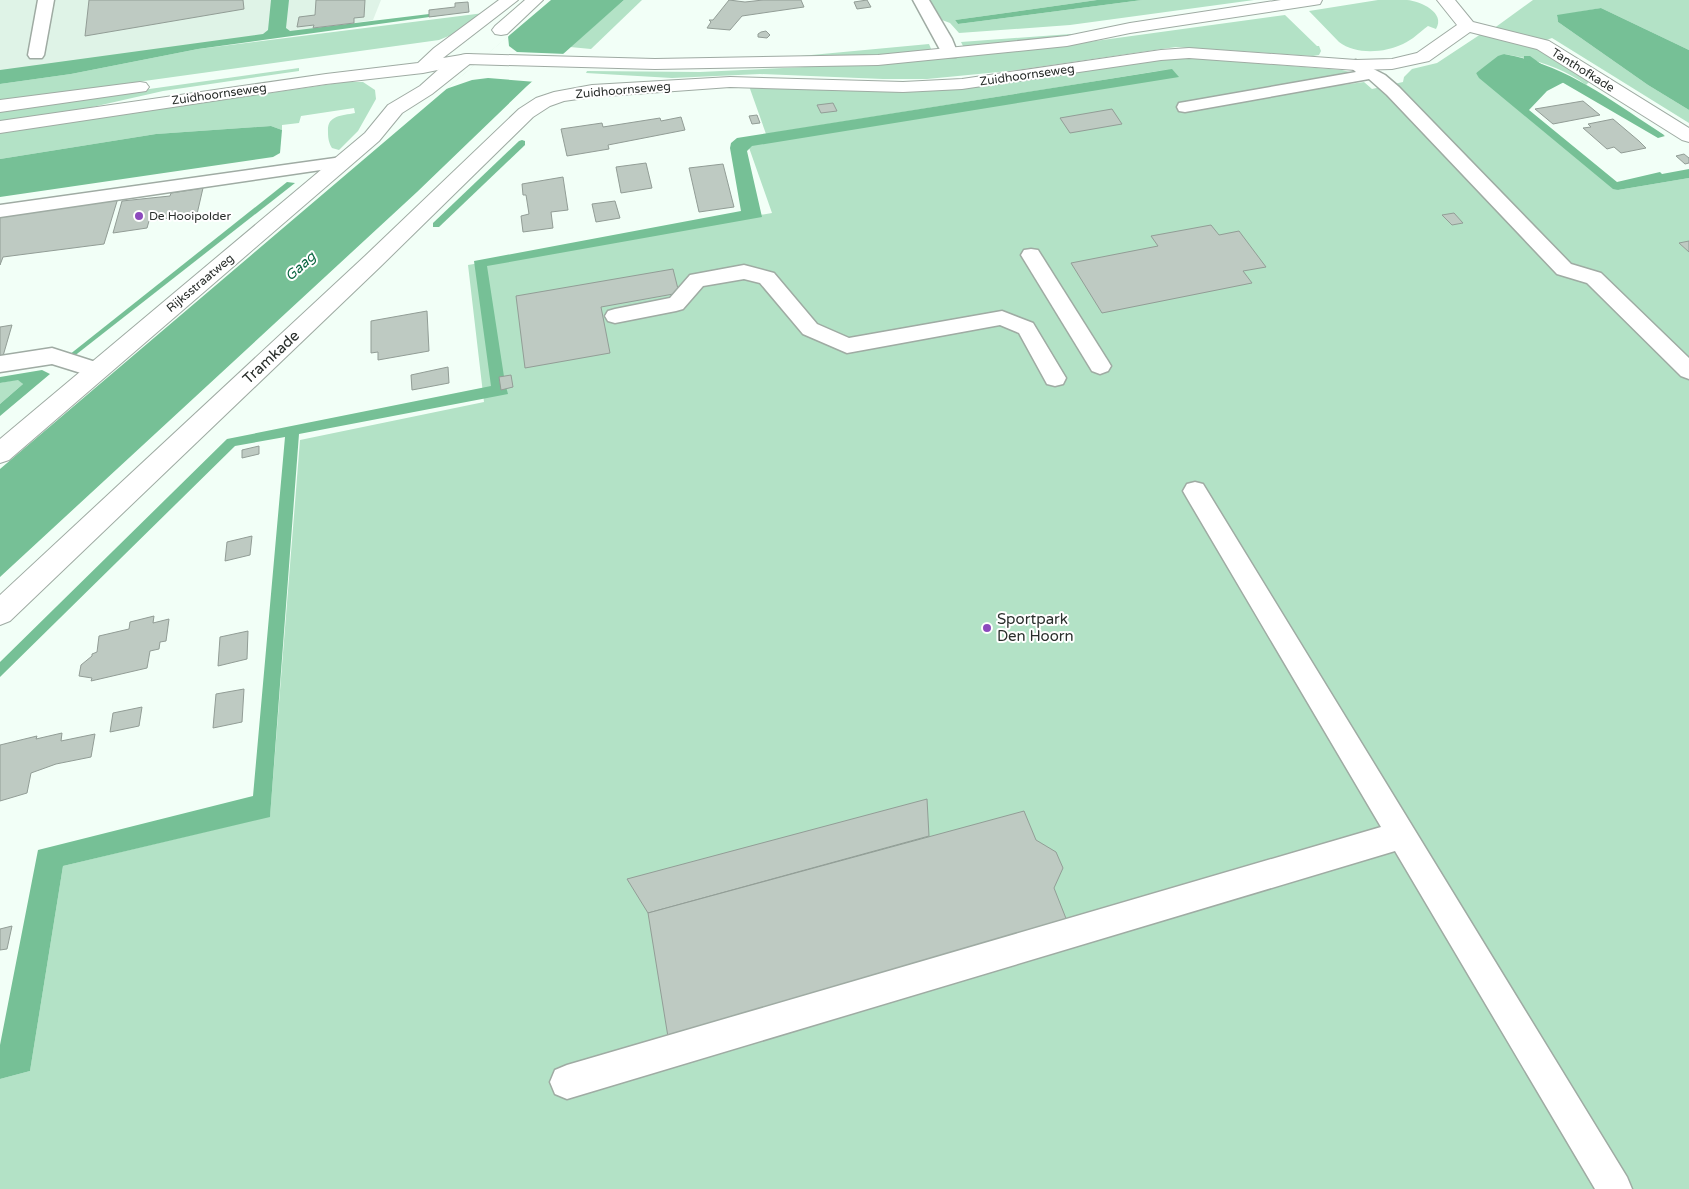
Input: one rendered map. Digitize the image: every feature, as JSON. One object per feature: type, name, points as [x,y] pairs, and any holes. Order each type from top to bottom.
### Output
[{"type":"street","name":"Rijksstraatweg","points":[[0,453],[372,137],[395,109],[404,85],[440,52],[510,0]]},
{"type":"street","name":"Rijksstraatweg","points":[[395,109],[426,90],[445,73],[474,59],[535,0]]},
{"type":"street","name":"Zuidhoornseweg","points":[[410,52],[440,52],[474,59],[573,63],[655,64],[842,61],[947,46],[1067,41],[1130,28],[1314,0]]},
{"type":"street","points":[[1444,0],[1452,6],[1467,26]]},
{"type":"street","name":"Zuidhoornseweg","points":[[543,102],[561,96],[592,91],[730,82],[903,87],[962,84],[1161,54],[1189,53],[1364,70],[1423,57],[1467,26]]},
{"type":"street","name":"Tanthofkade","points":[[1467,26],[1542,45],[1689,136]]},
{"type":"street","name":"Zuidhoornseweg","points":[[0,127],[326,79],[423,68],[474,59]]},
{"type":"street","name":"Zuidhoornseweg","points":[[264,71],[342,60]]},
{"type":"street","name":"Zuidhoornseweg","points":[[0,106],[156,85]]},
{"type":"street","name":"Tramkade","points":[[0,612],[373,261],[526,113],[543,102]]},
{"type":"lane","points":[[36,55],[46,0]]},
{"type":"lane","points":[[921,0],[947,46]]},
{"type":"lane","points":[[1185,107],[1364,70],[1379,78],[1400,98],[1564,269],[1594,278],[1689,371]]},
{"type":"lane","points":[[0,211],[342,162]]},
{"type":"lane","points":[[1031,255],[1100,366]]},
{"type":"lane","points":[[615,316],[676,304],[698,280],[744,272],[767,278],[810,329],[847,346],[1002,318],[1026,328],[1055,378]]},
{"type":"lane","points":[[0,364],[52,356],[97,370]]},
{"type":"lane","points":[[1195,491],[1615,1189]]},
{"type":"lane","points":[[567,1082],[1402,834]]},
{"type":"shaded area","points":[[0,0],[381,0],[373,20],[0,77]]},
{"type":"shaded area","points":[[624,0],[642,0],[591,49],[570,47]]},
{"type":"shaded area","points":[[930,0],[1097,0],[955,20],[958,24],[1142,0],[1254,0],[1070,25],[959,33],[950,23],[942,20]]},
{"type":"shaded area","points":[[1378,0],[1407,0],[1425,5],[1438,18],[1436,29],[1428,26],[1410,40],[1395,47],[1379,51],[1362,51],[1339,42],[1309,11]]},
{"type":"shaded area","points":[[1533,0],[1689,0],[1689,50],[1601,8],[1557,16],[1558,22],[1648,85],[1689,110],[1689,123],[1552,38],[1541,42],[1493,29]]},
{"type":"shaded area","points":[[484,13],[456,33],[439,40],[0,101],[0,84],[71,74],[198,49]]},
{"type":"shaded area","points":[[1285,15],[1319,46],[1321,51],[1319,55],[1176,47],[1009,71],[927,79],[760,74],[672,78],[586,73],[587,71],[700,72],[891,63],[1066,45]]},
{"type":"shaded area","name":"Sportpark Den Hoorn","points":[[1484,32],[1542,48],[1590,81],[1586,85],[1567,73],[1547,65],[1526,58],[1504,54],[1476,73],[1618,190],[1689,178],[1689,1189],[0,1189],[0,1079],[30,1071],[63,866],[270,816],[300,440],[484,402],[468,265],[772,213],[747,142],[1171,69],[766,134],[749,86],[959,88],[1178,57],[1342,70],[1354,73],[1318,80],[1342,85],[1364,82],[1372,89],[1403,82],[1404,77],[1412,69],[1437,63]]},
{"type":"shaded area","points":[[1071,34],[1072,36],[964,48],[961,42]]},
{"type":"shaded area","points":[[929,44],[932,51],[879,56],[790,57]]},
{"type":"shaded area","points":[[299,68],[299,71],[163,91],[88,108],[0,121],[0,110]]},
{"type":"shaded area","points":[[345,82],[363,82],[375,90],[376,99],[358,131],[339,150],[332,148],[330,144],[328,126],[332,119],[336,117],[355,113],[354,108],[301,116],[299,123],[282,125],[282,130],[271,126],[156,134],[0,159],[0,132]]},
{"type":"shaded area","points":[[19,379],[23,384],[0,404],[0,383]]},
{"type":"water","points":[[271,0],[289,0],[286,28],[290,31],[429,14],[441,13],[444,15],[198,49],[71,74],[0,84],[0,70],[263,34],[268,30]]},
{"type":"water","name":"Gaag","points":[[551,0],[624,0],[527,86],[417,192],[0,577],[0,469]]},
{"type":"water","points":[[1097,0],[1142,0],[958,24],[955,20]]},
{"type":"water","points":[[1601,8],[1689,50],[1689,110],[1648,85],[1558,22],[1557,15]]},
{"type":"water","points":[[1504,54],[1548,66],[1568,75],[1664,135],[1659,137],[1581,86],[1568,80],[1547,91],[1529,110],[1617,182],[1660,172],[1662,174],[1689,169],[1689,178],[1618,190],[1613,189],[1479,78],[1476,73],[1498,56]]},
{"type":"water","points":[[1172,69],[1179,77],[752,146],[747,151],[762,217],[487,266],[508,394],[299,434],[270,817],[63,866],[30,1071],[0,1079],[0,1045],[38,850],[253,796],[285,437],[235,446],[0,677],[0,662],[227,439],[491,386],[474,261],[741,211],[730,148],[731,143],[737,138]]},
{"type":"water","points":[[271,126],[282,130],[280,153],[273,157],[0,197],[0,159],[156,134]]},
{"type":"water","points":[[287,182],[295,183],[73,357],[69,355]]},
{"type":"water","points":[[42,370],[50,374],[0,416],[0,404],[23,384],[18,380],[0,383],[0,377]]},
{"type":"pier","points":[[508,36],[509,46],[517,52],[566,54],[536,82],[488,78],[472,80],[446,89]]},
{"type":"building","points":[[89,0],[243,0],[244,9],[85,36]]},
{"type":"building","points":[[316,0],[365,0],[364,17],[354,18],[354,23],[313,28],[314,25],[297,27],[299,17],[315,15]]},
{"type":"building","points":[[729,0],[745,2],[801,0],[804,7],[742,16],[730,30],[707,28],[711,22],[709,20],[713,20]]},
{"type":"building","points":[[867,0],[871,7],[857,9],[854,2]]},
{"type":"building","points":[[468,2],[469,12],[429,17],[429,10],[455,7],[455,3]]},
{"type":"building","points":[[766,31],[770,35],[767,38],[758,37],[758,34]]},
{"type":"building","points":[[1583,101],[1600,115],[1553,124],[1535,109]]},
{"type":"building","points":[[833,103],[837,111],[821,113],[817,105]]},
{"type":"building","points":[[1112,109],[1122,124],[1070,133],[1060,118]]},
{"type":"building","points":[[757,115],[760,123],[752,124],[749,116]]},
{"type":"building","points":[[681,117],[685,130],[608,145],[609,149],[567,156],[561,129],[602,123],[603,127],[660,118],[661,121]]},
{"type":"building","points":[[1613,119],[1646,148],[1621,153],[1614,147],[1607,149],[1583,128],[1591,127],[1588,124]]},
{"type":"building","points":[[1684,154],[1689,158],[1689,163],[1685,164],[1676,156]]},
{"type":"building","points":[[646,163],[652,188],[621,193],[616,167]]},
{"type":"building","points":[[723,164],[734,207],[699,212],[689,168]]},
{"type":"building","points":[[563,177],[568,210],[551,212],[553,228],[523,232],[521,216],[529,214],[526,195],[523,195],[522,184]]},
{"type":"building","points":[[203,188],[197,214],[149,221],[147,228],[113,233],[122,201],[170,196],[171,193]]},
{"type":"building","points":[[118,198],[104,244],[3,257],[0,265],[0,214]]},
{"type":"building","points":[[615,201],[620,218],[596,222],[592,204]]},
{"type":"building","points":[[1454,213],[1463,223],[1452,225],[1442,215]]},
{"type":"building","points":[[1211,225],[1219,235],[1239,231],[1266,267],[1243,271],[1252,283],[1102,313],[1071,263],[1158,246],[1151,236]]},
{"type":"building","points":[[1689,241],[1689,252],[1679,243]]},
{"type":"building","points":[[673,269],[679,293],[601,307],[610,353],[525,368],[516,296]]},
{"type":"building","points":[[427,311],[429,351],[378,360],[378,352],[371,353],[371,321]]},
{"type":"building","points":[[12,325],[3,356],[0,356],[0,327]]},
{"type":"building","points":[[448,367],[449,383],[412,390],[411,375]]},
{"type":"building","points":[[511,375],[513,387],[501,390],[499,377]]},
{"type":"building","points":[[259,446],[259,454],[242,458],[242,450]]},
{"type":"building","points":[[252,536],[250,555],[225,561],[227,542]]},
{"type":"building","points":[[154,616],[153,623],[169,619],[166,641],[160,642],[159,649],[150,651],[147,668],[91,681],[92,678],[79,676],[81,665],[92,654],[97,652],[99,636],[129,629],[130,622]]},
{"type":"building","points":[[248,631],[247,659],[218,666],[220,637]]},
{"type":"building","points":[[244,689],[242,722],[213,728],[216,694]]},
{"type":"building","points":[[142,707],[139,726],[110,732],[113,713]]},
{"type":"building","points":[[62,733],[61,741],[95,734],[91,757],[56,764],[31,773],[27,793],[0,801],[0,745],[37,736],[36,739]]},
{"type":"building","points":[[927,799],[929,836],[648,913],[627,879]]},
{"type":"building","points":[[1024,811],[1036,840],[1056,852],[1063,868],[1054,888],[1067,921],[668,1037],[648,913]]},
{"type":"building","points":[[12,926],[7,949],[0,950],[0,929]]},
{"type":"waterway","points":[[1527,58],[1661,136]]},
{"type":"waterway","points":[[436,225],[522,143]]},
{"type":"place","name":"De Hooipolder","points":[[139,216]]},
{"type":"place","name":"Sportpark Den Hoorn","points":[[987,628]]}]
